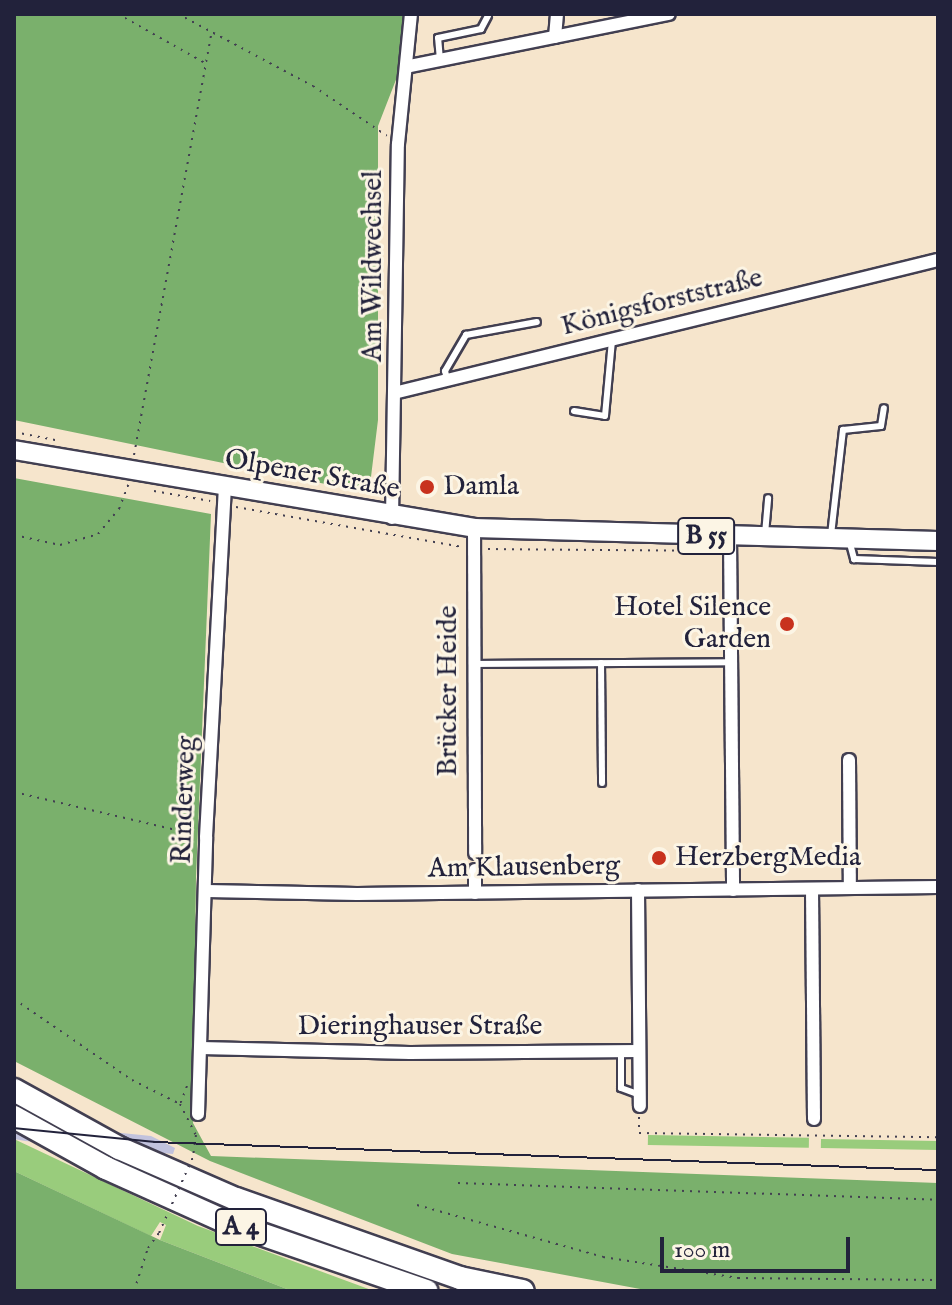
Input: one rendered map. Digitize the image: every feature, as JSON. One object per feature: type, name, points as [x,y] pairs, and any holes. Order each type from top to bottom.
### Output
[{"type":"highway","name":"A 4","points":[[14,1090],[119,1148],[236,1199],[460,1278],[523,1291]]},
{"type":"highway","name":"A 4","points":[[14,1117],[106,1168],[226,1222],[426,1291]]},
{"type":"main road","name":"Olpener Straße","points":[[14,450],[129,478],[224,496],[474,528],[938,541]]},
{"type":"street","name":"Am Wildwechsel","points":[[392,518],[398,392],[398,144],[410,66],[411,14]]},
{"type":"street","points":[[555,37],[557,14]]},
{"type":"street","points":[[410,66],[669,14]]},
{"type":"street","name":"Königsforststraße","points":[[398,392],[938,260]]},
{"type":"street","name":"Rinderweg","points":[[198,1114],[207,891],[206,837],[224,496]]},
{"type":"street","name":"Brücker Heide","points":[[474,528],[475,853]]},
{"type":"street","points":[[730,536],[733,890]]},
{"type":"street","points":[[849,760],[850,888]]},
{"type":"street","points":[[475,870],[475,893]]},
{"type":"street","name":"Am Klausenberg","points":[[207,891],[475,893],[938,887]]},
{"type":"street","points":[[812,889],[814,1119]]},
{"type":"street","points":[[638,890],[640,1100]]},
{"type":"street","name":"Dieringhauser Straße","points":[[201,1048],[410,1053],[639,1051]]},
{"type":"lane","points":[[440,60],[438,38],[481,29],[488,16]]},
{"type":"lane","points":[[447,382],[445,371],[466,335],[537,322]]},
{"type":"lane","points":[[574,411],[605,416],[612,341]]},
{"type":"lane","points":[[884,408],[881,426],[843,430],[840,539],[854,559],[938,562]]},
{"type":"lane","points":[[765,537],[768,498]]},
{"type":"lane","points":[[473,664],[731,662]]},
{"type":"lane","points":[[601,663],[602,783]]},
{"type":"lane","points":[[621,1050],[621,1088],[640,1100]]},
{"type":"path","points":[[118,14],[206,63]]},
{"type":"path","points":[[178,14],[313,86],[398,144]]},
{"type":"path","points":[[14,535],[60,545],[98,534],[119,509],[129,478],[212,32]]},
{"type":"path","points":[[114,483],[129,478]]},
{"type":"path","points":[[143,489],[224,496],[472,549]]},
{"type":"path","points":[[14,792],[206,837]]},
{"type":"path","points":[[14,999],[132,1080],[180,1104]]},
{"type":"path","points":[[640,1100],[639,1133],[938,1137]]},
{"type":"path","points":[[134,1291],[148,1248],[159,1233],[193,1157]]},
{"type":"path","points":[[458,1183],[938,1200]]},
{"type":"path","points":[[417,1205],[603,1257],[738,1278],[938,1280]]},
{"type":"shaded area","points":[[14,1122],[151,1136],[175,1148],[173,1154],[25,1141],[14,1139]]},
{"type":"green space","points":[[14,14],[409,14],[406,54],[378,126],[378,420],[369,493],[14,420]]},
{"type":"green space","points":[[14,478],[211,514],[196,877],[193,1123],[211,1156],[938,1183],[938,1291],[651,1291],[452,1254],[210,1161],[14,1061]]},
{"type":"green space","points":[[648,1135],[809,1138],[809,1148],[648,1145]]},
{"type":"green space","points":[[14,1139],[198,1226],[374,1291],[292,1291],[160,1240],[166,1225],[160,1222],[151,1236],[14,1171]]},
{"type":"green space","points":[[821,1139],[938,1141],[938,1150],[821,1148]]},
{"type":"green space","points":[[14,1171],[160,1240],[292,1291],[14,1291]]},
{"type":"tram line","points":[[14,1128],[154,1142],[938,1170]]},
{"type":"place","name":"Damla","points":[[427,487]]},
{"type":"place","name":"Hotel Silence Garden","points":[[787,624]]},
{"type":"place","name":"HerzbergMedia","points":[[659,858]]}]
